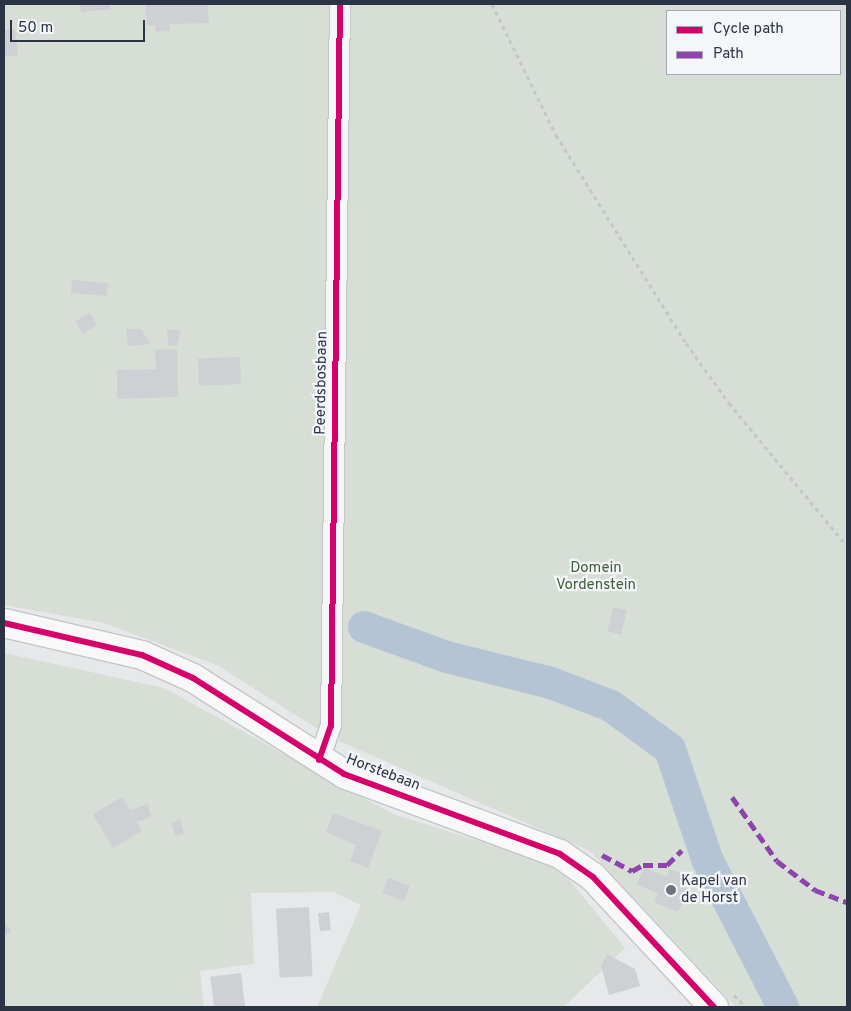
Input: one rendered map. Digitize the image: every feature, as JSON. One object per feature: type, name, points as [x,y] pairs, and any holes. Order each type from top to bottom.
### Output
[{"type":"street","name":"Peerdsbosbaan","points":[[319,760],[331,726],[340,4]]},
{"type":"street","name":"Horstebaan","points":[[4,623],[82,638],[142,655],[193,678],[319,760],[344,774],[560,854],[593,877],[714,1007]]},
{"type":"path","points":[[492,4],[556,135],[660,303],[729,403],[847,546]]},
{"type":"green space","name":"Domein Vordenstein","points":[[4,4],[847,4],[847,1007],[736,1007],[590,851],[339,741],[340,727],[319,730],[219,666],[104,623],[4,605]]},
{"type":"green space","points":[[4,653],[164,688],[393,814],[557,865],[625,948],[564,1007],[317,1007],[361,905],[333,892],[251,893],[254,964],[200,971],[204,1007],[4,1007]]},
{"type":"building","points":[[80,4],[110,4],[111,9],[81,12]]},
{"type":"building","points":[[145,4],[207,4],[209,23],[169,24],[170,30],[156,32],[155,25],[147,26]]},
{"type":"building","points":[[15,29],[18,55],[4,57],[4,30]]},
{"type":"building","points":[[72,280],[108,283],[107,296],[71,293]]},
{"type":"building","points":[[90,313],[97,325],[82,334],[75,322]]},
{"type":"building","points":[[126,329],[141,329],[150,344],[128,346]]},
{"type":"building","points":[[167,329],[181,331],[177,345],[169,346]]},
{"type":"building","points":[[177,349],[178,397],[117,399],[117,370],[156,369],[155,350]]},
{"type":"building","points":[[240,357],[241,384],[199,385],[198,358]]},
{"type":"building","points":[[613,607],[627,610],[621,634],[608,631]]},
{"type":"building","points":[[122,797],[142,830],[113,848],[93,815]]},
{"type":"building","points":[[148,804],[151,817],[137,822],[131,810]]},
{"type":"building","points":[[333,813],[382,831],[368,868],[350,861],[356,845],[326,832]]},
{"type":"building","points":[[180,820],[184,833],[175,836],[171,823]]},
{"type":"building","name":"Kapel van de Horst","points":[[645,867],[666,877],[670,869],[682,874],[679,883],[695,894],[692,902],[683,903],[678,912],[654,902],[658,894],[637,884]]},
{"type":"building","points":[[388,878],[410,886],[404,901],[383,893]]},
{"type":"building","points":[[309,907],[313,976],[280,978],[276,909]]},
{"type":"building","points":[[329,912],[331,930],[320,931],[318,913]]},
{"type":"building","points":[[4,922],[11,931],[4,937]]},
{"type":"building","points":[[607,954],[635,969],[640,986],[609,995],[601,966]]},
{"type":"building","points":[[241,973],[245,1007],[214,1007],[210,977]]},
{"type":"waterway","points":[[364,627],[447,657],[551,683],[611,706],[670,749],[707,859],[783,1007]]},
{"type":"marked path","points":[[732,797],[777,861],[815,890],[847,902]]},
{"type":"marked path","points":[[602,855],[632,871],[643,865],[667,865],[682,850]]},
{"type":"cycle path","points":[[319,760],[331,726],[340,4]]},
{"type":"cycle path","points":[[4,623],[142,655],[193,678],[344,774],[560,854],[593,877],[714,1007]]},
{"type":"place","name":"Kapel van de Horst","points":[[671,890]]}]
